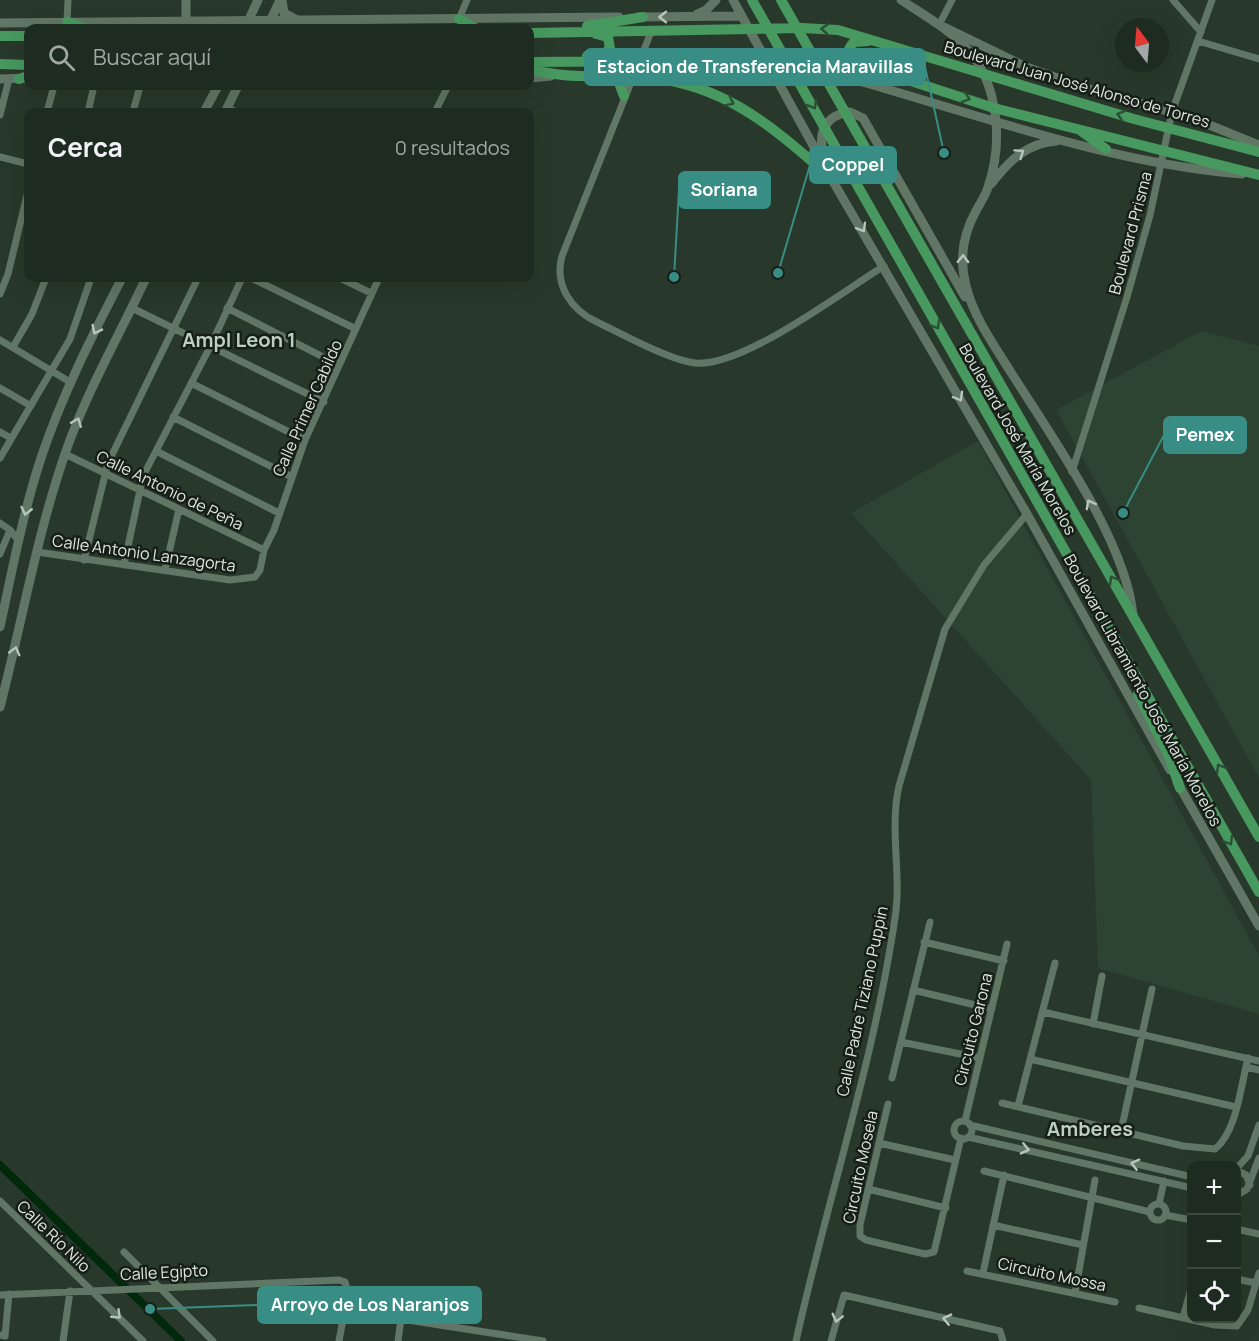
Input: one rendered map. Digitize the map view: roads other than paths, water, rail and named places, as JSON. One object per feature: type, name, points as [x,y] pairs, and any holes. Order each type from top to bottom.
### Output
[{"type":"main road","name":"Boulevard José María Morelos","points":[[752,0],[1259,892]]},
{"type":"main road","name":"Boulevard José María Morelos","points":[[782,0],[1259,837]]},
{"type":"main road","points":[[555,32],[643,17]]},
{"type":"main road","points":[[459,20],[467,24]]},
{"type":"main road","points":[[67,22],[73,24]]},
{"type":"main road","name":"Boulevard Juan José Alonso de Torres","points":[[534,33],[838,30],[1168,128],[1259,152]]},
{"type":"main road","points":[[534,62],[597,55],[610,49],[611,42],[608,38],[587,32]]},
{"type":"main road","points":[[0,36],[24,36]]},
{"type":"main road","points":[[852,79],[846,60],[850,46],[863,40],[917,57],[935,59]]},
{"type":"main road","points":[[534,62],[846,60],[994,108],[1164,149],[1259,175]]},
{"type":"main road","points":[[0,64],[24,64]]},
{"type":"main road","points":[[534,71],[563,75],[633,76],[683,84],[732,102],[787,138],[831,178]]},
{"type":"main road","points":[[604,76],[619,82],[624,96]]},
{"type":"main road","points":[[1076,127],[1106,149]]},
{"type":"main road","points":[[1115,641],[1130,679],[1168,754],[1180,788]]},
{"type":"street","points":[[67,22],[68,0]]},
{"type":"street","points":[[186,0],[186,21]]},
{"type":"street","points":[[247,24],[258,0]]},
{"type":"street","points":[[281,0],[286,15],[308,22]]},
{"type":"street","points":[[269,24],[281,0]]},
{"type":"street","points":[[459,20],[468,0]]},
{"type":"street","points":[[686,17],[706,10],[716,0]]},
{"type":"street","name":"Boulevard Libramiento José María Morelos","points":[[733,0],[831,178],[1027,514],[1259,926]]},
{"type":"street","name":"Boulevard Libramiento José María Morelos","points":[[901,0],[939,25],[971,53],[982,74],[994,108],[995,153],[988,188],[967,228],[963,273],[975,315],[1072,472],[1124,569],[1133,616]]},
{"type":"street","points":[[952,0],[939,25],[1008,60],[1089,89],[1172,112],[1259,145]]},
{"type":"street","points":[[1173,0],[1201,32]]},
{"type":"street","name":"Boulevard Prisma","points":[[1072,472],[1127,297],[1162,162],[1172,112],[1212,0]]},
{"type":"street","points":[[282,24],[742,16]]},
{"type":"street","points":[[0,23],[186,21],[232,24]]},
{"type":"street","points":[[651,32],[559,265],[559,275],[566,295],[593,320],[672,356],[690,362],[710,363],[737,354],[782,330],[884,266]]},
{"type":"street","points":[[1198,41],[1259,58]]},
{"type":"street","points":[[766,60],[800,72],[852,79],[1065,140],[1197,170],[1259,175]]},
{"type":"street","points":[[534,78],[563,75]]},
{"type":"street","points":[[0,115],[17,78]]},
{"type":"street","points":[[48,108],[53,90]]},
{"type":"street","points":[[89,108],[93,90]]},
{"type":"street","points":[[134,108],[139,90]]},
{"type":"street","points":[[209,90],[211,99]]},
{"type":"street","points":[[208,108],[216,90]]},
{"type":"street","points":[[227,108],[236,90]]},
{"type":"street","points":[[437,108],[446,90]]},
{"type":"street","points":[[831,178],[822,147],[823,128],[835,116],[850,112],[863,118],[975,315]]},
{"type":"street","points":[[1244,138],[1259,139]]},
{"type":"street","points":[[988,188],[1019,153],[1038,144],[1065,140]]},
{"type":"street","points":[[0,157],[24,163]]},
{"type":"street","points":[[0,294],[8,274],[24,208]]},
{"type":"street","points":[[13,347],[32,314],[44,282]]},
{"type":"street","points":[[0,458],[77,322],[90,282]]},
{"type":"street","points":[[0,627],[19,541],[41,458],[70,382],[120,282]]},
{"type":"street","points":[[0,707],[37,552],[65,454],[91,389],[144,282]]},
{"type":"street","points":[[84,560],[104,473],[196,282]]},
{"type":"street","points":[[124,565],[139,489],[240,282]]},
{"type":"street","points":[[259,282],[356,329]]},
{"type":"street","points":[[348,282],[371,293]]},
{"type":"street","name":"Calle Primer Cabildo","points":[[264,550],[305,440],[377,282]]},
{"type":"street","points":[[132,308],[324,402]]},
{"type":"street","points":[[227,308],[339,366]]},
{"type":"street","points":[[0,340],[70,382]]},
{"type":"street","points":[[191,382],[305,440]]},
{"type":"street","points":[[0,388],[30,406]]},
{"type":"street","points":[[173,417],[290,476]]},
{"type":"street","points":[[0,432],[12,438]]},
{"type":"street","points":[[156,451],[279,513]]},
{"type":"street","name":"Calle Antonio de Peña","points":[[65,454],[264,550]]},
{"type":"street","points":[[165,570],[179,508]]},
{"type":"street","name":"Calle Padre Tiziano Puppin","points":[[796,1341],[873,1029],[895,918],[896,812],[899,786],[945,629],[984,565],[1027,514]]},
{"type":"street","points":[[0,523],[19,541]]},
{"type":"street","points":[[0,554],[10,530]]},
{"type":"street","name":"Calle Antonio Lanzagorta","points":[[37,552],[240,580],[255,577],[260,570],[264,550]]},
{"type":"street","points":[[892,1078],[930,922]]},
{"type":"street","points":[[924,942],[1004,961]]},
{"type":"street","name":"Circuito Garona","points":[[968,1123],[980,1058],[1007,944]]},
{"type":"street","points":[[1018,1106],[1055,963]]},
{"type":"street","points":[[1093,1024],[1102,976]]},
{"type":"street","points":[[1122,1131],[1152,989]]},
{"type":"street","points":[[913,990],[992,1009]]},
{"type":"street","points":[[1043,1012],[1259,1061]]},
{"type":"street","points":[[901,1042],[980,1058]]},
{"type":"street","points":[[1002,1103],[1183,1146],[1215,1149],[1226,1138],[1248,1058]]},
{"type":"street","points":[[1030,1059],[1236,1107]]},
{"type":"street","points":[[1246,1067],[1259,1070]]},
{"type":"street","name":"Circuito Mosela","points":[[888,1104],[860,1225],[860,1236],[886,1245],[932,1254],[938,1244],[946,1208]]},
{"type":"street","points":[[868,1189],[946,1208],[955,1160],[964,1138],[972,1132],[968,1123]]},
{"type":"street","points":[[1187,1176],[968,1123],[955,1126],[955,1133],[964,1138],[997,1142],[1187,1187]]},
{"type":"street","points":[[1241,1164],[1248,1156],[1259,1125]]},
{"type":"street","points":[[997,1142],[999,1132]]},
{"type":"street","points":[[879,1143],[955,1160]]},
{"type":"street","points":[[1100,1166],[1102,1156]]},
{"type":"street","points":[[1241,1194],[1245,1193],[1250,1185],[1259,1158]]},
{"type":"street","points":[[984,1171],[1150,1212],[1156,1220],[1166,1215],[1187,1219]]},
{"type":"street","points":[[1241,1172],[1246,1175],[1250,1185]]},
{"type":"street","points":[[983,1274],[1004,1175]]},
{"type":"street","points":[[1075,1293],[1095,1180]]},
{"type":"street","points":[[1159,1204],[1164,1181]]},
{"type":"street","name":"Calle Río Nilo","points":[[0,1201],[4,1209],[143,1341]]},
{"type":"street","points":[[1150,1212],[1153,1206],[1159,1204]]},
{"type":"street","points":[[1159,1204],[1166,1209],[1166,1215]]},
{"type":"street","points":[[993,1225],[1083,1245]]},
{"type":"street","points":[[1241,1230],[1259,1234]]},
{"type":"street","points":[[124,1252],[213,1341]]},
{"type":"street","name":"Circuito Mossa","points":[[967,1271],[1115,1302]]},
{"type":"street","points":[[1139,1308],[1223,1327],[1237,1326],[1248,1310],[1259,1273]]},
{"type":"street","name":"Calle Egipto","points":[[0,1295],[330,1279],[345,1282],[347,1286],[339,1341]]},
{"type":"street","points":[[1241,1280],[1256,1283]]},
{"type":"street","points":[[63,1341],[70,1290]]},
{"type":"street","points":[[3,1336],[9,1294]]},
{"type":"street","points":[[831,1341],[844,1295],[1000,1331],[1003,1341]]},
{"type":"street","points":[[1183,1318],[1187,1302]]},
{"type":"street","points":[[398,1341],[401,1319],[541,1341]]},
{"type":"waterway","points":[[0,1165],[181,1341]]},
{"type":"place","name":"Estacion de Transferencia Maravillas","points":[[944,153]]},
{"type":"place","name":"Coppel","points":[[778,273]]},
{"type":"place","name":"Soriana","points":[[674,277]]},
{"type":"place","name":"Pemex","points":[[1123,513]]},
{"type":"place","name":"Arroyo de Los Naranjos","points":[[150,1309]]},
{"type":"district","name":"Ampl Leon 1","points":[[239,340]]},
{"type":"district","name":"Amberes","points":[[1090,1129]]}]
